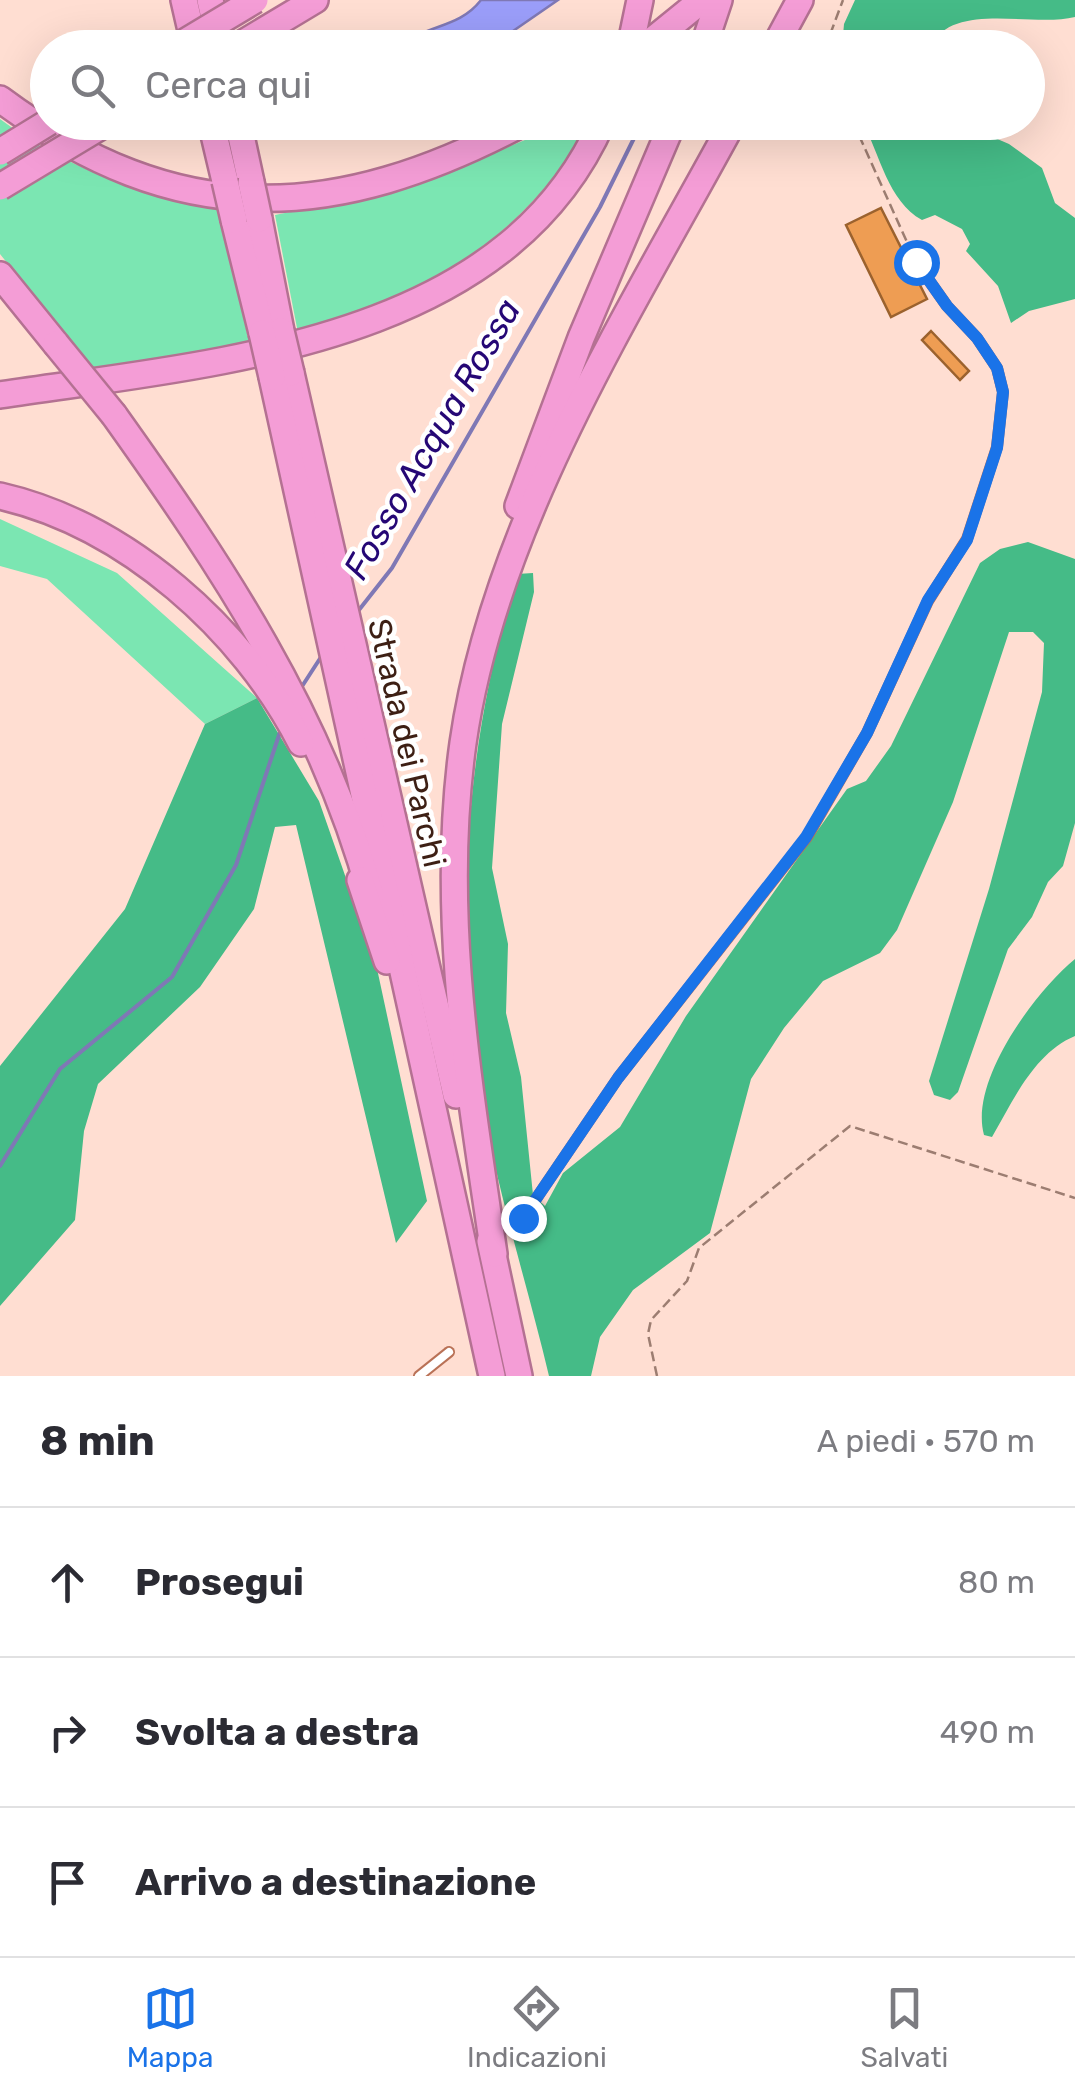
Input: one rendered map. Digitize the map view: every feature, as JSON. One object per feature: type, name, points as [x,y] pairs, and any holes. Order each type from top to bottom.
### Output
[{"type":"highway","points":[[184,0],[189,30]]},
{"type":"highway","points":[[210,0],[218,30]]},
{"type":"highway","points":[[205,30],[255,0]]},
{"type":"highway","points":[[264,30],[314,0]]},
{"type":"highway","points":[[634,30],[640,0]]},
{"type":"highway","points":[[665,30],[702,0]]},
{"type":"highway","points":[[708,30],[719,0]]},
{"type":"highway","points":[[784,30],[800,0]]},
{"type":"highway","points":[[0,99],[30,121]]},
{"type":"highway","points":[[0,152],[30,134]]},
{"type":"highway","points":[[57,140],[106,166],[179,192],[238,198],[338,193],[416,172],[486,140]]},
{"type":"highway","points":[[0,186],[78,140]]},
{"type":"highway","name":"Strada dei Parchi","points":[[215,140],[224,181],[246,219],[325,570],[492,1376]]},
{"type":"highway","name":"Strada dei Parchi","points":[[242,140],[251,182],[246,219]]},
{"type":"highway","points":[[0,395],[216,362],[325,338],[390,315],[484,261],[529,224],[569,180],[592,140]]},
{"type":"highway","points":[[494,1254],[460,1015],[454,942],[458,789],[472,690],[487,610],[518,508],[581,338],[665,140]]},
{"type":"highway","points":[[472,690],[514,560],[543,487],[608,353],[723,140]]},
{"type":"highway","points":[[0,275],[114,414],[228,578],[268,644],[300,725],[355,840],[456,1214]]},
{"type":"highway","points":[[0,496],[76,522],[166,581],[234,646],[278,704],[300,725]]},
{"type":"highway","name":"Strada dei Parchi","points":[[348,677],[494,1254],[519,1376]]},
{"type":"lane","points":[[174,0],[185,30]]},
{"type":"lane","points":[[218,0],[221,30]]},
{"type":"lane","points":[[523,1218],[618,1078],[806,837],[867,733],[928,600],[967,540],[997,448],[1003,392],[997,368],[916,262]]},
{"type":"lane","points":[[419,1376],[449,1352]]},
{"type":"path","points":[[832,30],[843,0]]},
{"type":"path","points":[[861,140],[916,262]]},
{"type":"path","points":[[657,1376],[648,1334],[651,1320],[687,1282],[699,1248],[850,1126],[1075,1198]]},
{"type":"green space","points":[[855,0],[1075,0],[1075,17],[1057,20],[995,18],[956,24],[946,30],[843,30]]},
{"type":"green space","points":[[0,119],[50,151],[104,176],[160,194],[219,205],[249,342],[93,370],[0,254]]},
{"type":"green space","points":[[525,140],[581,140],[533,202],[467,258],[391,299],[298,333],[275,215],[409,188]]},
{"type":"green space","points":[[870,140],[1000,140],[1009,144],[1042,168],[1055,203],[1075,218],[1075,299],[1029,311],[1011,323],[998,286],[966,251],[970,244],[962,229],[935,215],[922,220],[910,212],[886,176]]},
{"type":"green space","points":[[0,519],[117,573],[257,698],[205,724],[47,579],[0,566]]},
{"type":"green space","points":[[1028,542],[1075,559],[1075,823],[1063,866],[1048,882],[1032,917],[1008,949],[958,1092],[950,1100],[934,1095],[929,1081],[989,889],[1042,692],[1044,643],[1033,632],[1009,632],[953,802],[897,930],[880,953],[823,981],[784,1028],[751,1079],[710,1233],[633,1290],[600,1337],[591,1376],[549,1376],[487,1129],[472,1028],[468,962],[466,897],[475,767],[499,638],[517,574],[533,573],[534,592],[502,724],[492,868],[508,944],[506,1013],[521,1077],[533,1195],[545,1206],[563,1173],[620,1127],[686,1016],[847,789],[866,781],[891,746],[980,563],[1000,549]]},
{"type":"green space","points":[[257,698],[319,801],[376,964],[427,1201],[396,1243],[296,825],[275,827],[254,909],[200,987],[98,1084],[84,1131],[75,1220],[0,1306],[0,1066],[125,909],[205,724]]},
{"type":"green space","points":[[1075,959],[1075,1036],[1036,1066],[992,1137],[984,1135],[982,1113],[995,1065],[1024,1015]]},
{"type":"water","points":[[481,0],[558,0],[515,30],[430,30],[472,10]]},
{"type":"building","points":[[881,208],[927,299],[891,317],[846,225]]},
{"type":"building","points":[[931,331],[969,371],[960,380],[922,340]]},
{"type":"waterway","name":"Fosso Acqua Rossa","points":[[355,615],[392,568],[600,207],[633,140]]},
{"type":"waterway","name":"Fosso Acqua Rossa","points":[[299,691],[321,657]]},
{"type":"waterway","name":"Fosso Acqua Rossa","points":[[0,1166],[60,1069],[172,977],[236,865],[282,726]]},
{"type":"route","points":[[523,1218],[551,1171],[618,1078],[806,837],[867,733],[928,600],[967,540],[984,498],[997,448],[1003,392],[997,368],[977,338],[947,306],[916,262]]}]
